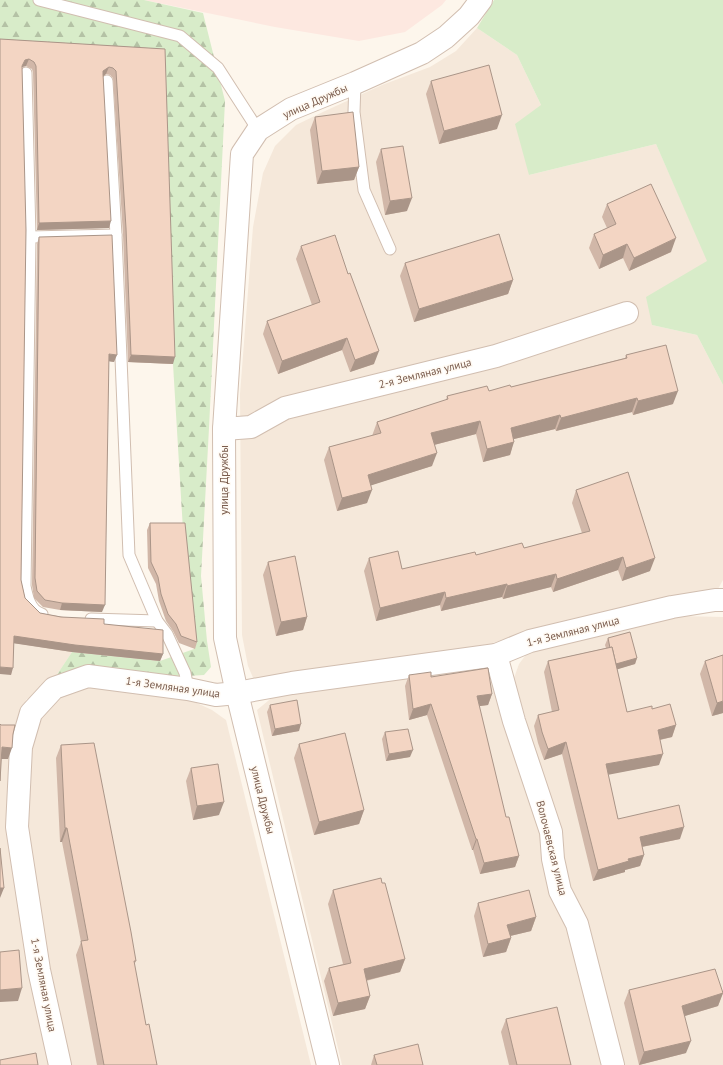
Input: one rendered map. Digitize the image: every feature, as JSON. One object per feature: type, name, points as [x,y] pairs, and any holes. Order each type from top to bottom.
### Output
[{"type":"street","name":"улица Дружбы","points":[[328,1065],[237,693],[225,638],[224,429],[242,154],[258,130],[291,109],[355,83],[422,53],[446,37],[475,8]]},
{"type":"street","name":"2-я Земляная улица","points":[[224,429],[250,427],[285,408],[496,356],[627,313]]},
{"type":"street","name":"1-я Земляная улица","points":[[60,1065],[39,970],[17,827],[21,747],[31,713],[54,688],[88,676],[188,689],[216,695],[237,693],[292,683],[496,655],[530,641],[672,607],[723,600]]},
{"type":"street","name":"Волочаевская улица","points":[[496,655],[514,722],[551,832],[553,859],[560,891],[577,924],[613,1065]]},
{"type":"lane","points":[[39,0],[180,36],[218,68],[258,130]]},
{"type":"lane","points":[[26,73],[30,237],[25,586],[28,601],[39,613],[52,616]]},
{"type":"lane","points":[[107,81],[116,235],[129,555],[157,621],[167,634],[185,673],[188,689]]},
{"type":"lane","points":[[355,83],[354,112],[364,190],[390,249]]},
{"type":"lane","points":[[30,237],[116,235]]},
{"type":"lane","points":[[80,618],[157,621]]},
{"type":"shaded area","points":[[144,0],[446,0],[442,5],[405,32],[359,41],[275,27]]},
{"type":"shaded area","points":[[477,28],[517,55],[541,105],[529,175],[656,144],[708,261],[652,325],[697,335],[723,385],[723,580],[718,589],[526,632],[490,644],[254,680],[248,666],[242,635],[240,394],[253,227],[263,173],[275,146],[296,125],[382,85],[430,67],[456,51]]},
{"type":"shaded area","points":[[681,616],[723,617],[723,1065],[621,1065],[569,890],[559,835],[514,678],[519,664],[528,652],[546,642]]},
{"type":"shaded area","points":[[0,630],[72,652],[56,676],[26,700],[12,763],[50,1065],[0,1065]]},
{"type":"shaded area","points":[[474,668],[486,671],[495,684],[543,832],[568,926],[601,1065],[342,1065],[257,710],[274,696]]},
{"type":"shaded area","points":[[92,683],[186,698],[212,710],[226,720],[311,1065],[69,1065],[46,969],[25,826],[28,749],[36,720],[59,695]]},
{"type":"green space","points":[[0,0],[144,0],[203,13],[225,101],[201,576],[211,667],[204,675],[169,677],[56,676],[72,652],[160,661],[194,649],[183,530],[173,364],[163,56],[0,46]]},
{"type":"green space","points":[[494,0],[723,0],[723,385],[697,335],[652,325],[646,297],[707,261],[656,144],[529,175],[515,124],[541,105],[517,55],[477,28]]},
{"type":"building","points":[[0,39],[165,49],[175,357],[131,355],[126,228],[116,71],[109,67],[103,71],[111,221],[39,223],[36,66],[34,62],[29,59],[25,60],[22,66],[26,230],[21,580],[25,598],[40,613],[61,617],[104,619],[104,624],[163,630],[163,654],[75,645],[14,636],[13,668],[0,667]]},
{"type":"building","points":[[489,65],[502,115],[444,131],[431,81]]},
{"type":"building","points":[[353,112],[359,167],[322,171],[315,117]]},
{"type":"building","points":[[403,146],[412,198],[390,201],[381,149]]},
{"type":"building","points":[[651,184],[676,238],[634,258],[627,244],[603,255],[594,234],[616,224],[607,204]]},
{"type":"building","points":[[499,234],[513,280],[419,309],[405,263]]},
{"type":"building","points":[[112,235],[117,355],[109,354],[105,605],[62,603],[45,600],[37,591],[35,578],[39,237]]},
{"type":"building","points":[[335,235],[348,274],[350,273],[379,351],[355,360],[347,338],[282,361],[267,321],[320,302],[301,246]]},
{"type":"building","points":[[666,345],[678,391],[638,401],[637,398],[561,418],[560,415],[511,428],[514,442],[487,449],[480,421],[431,433],[437,453],[368,475],[372,490],[342,498],[329,447],[381,433],[377,422],[448,399],[447,396],[487,386],[489,391],[510,385],[511,387],[627,358],[626,355]]},
{"type":"building","points":[[628,472],[655,558],[626,568],[623,557],[557,579],[556,574],[507,586],[507,584],[446,598],[445,592],[380,608],[369,558],[398,551],[402,569],[475,552],[476,555],[522,543],[524,548],[590,531],[576,490]]},
{"type":"building","points":[[150,523],[185,523],[197,642],[181,636],[176,624],[168,614],[161,594],[158,577],[151,562]]},
{"type":"building","points":[[295,556],[307,617],[281,622],[268,562]]},
{"type":"building","points":[[630,632],[637,658],[616,664],[608,638]]},
{"type":"building","points":[[612,647],[627,712],[652,706],[652,709],[670,704],[676,725],[658,730],[663,754],[606,764],[618,819],[679,805],[684,827],[640,837],[644,855],[598,870],[566,742],[548,749],[538,715],[559,710],[548,661]]},
{"type":"building","points":[[723,655],[723,701],[717,703],[705,661]]},
{"type":"building","points":[[488,668],[492,694],[477,696],[506,817],[509,817],[519,856],[484,863],[431,704],[413,709],[409,675],[431,672],[431,677]]},
{"type":"building","points":[[297,700],[301,724],[275,729],[270,705]]},
{"type":"building","points":[[0,724],[15,725],[12,748],[2,747],[0,781]]},
{"type":"building","points":[[408,729],[413,750],[389,754],[385,732]]},
{"type":"building","points":[[345,733],[364,810],[319,822],[299,744]]},
{"type":"building","points":[[94,743],[131,932],[136,961],[134,961],[146,1025],[149,1024],[157,1065],[104,1065],[81,941],[88,940],[67,828],[65,828],[61,745]]},
{"type":"building","points":[[218,764],[224,802],[197,806],[191,768]]},
{"type":"building","points":[[0,848],[4,888],[0,888]]},
{"type":"building","points":[[381,878],[382,883],[385,883],[405,959],[364,969],[370,996],[338,1003],[329,968],[351,963],[333,890]]},
{"type":"building","points":[[529,890],[536,917],[507,925],[511,938],[488,944],[478,903]]},
{"type":"building","points":[[19,950],[22,988],[0,990],[0,952]]},
{"type":"building","points":[[715,969],[723,993],[682,1006],[691,1041],[644,1052],[629,990]]},
{"type":"building","points":[[557,1007],[571,1065],[517,1065],[506,1019]]},
{"type":"building","points":[[418,1044],[423,1065],[377,1065],[374,1055]]},
{"type":"building","points":[[36,1053],[38,1065],[0,1065],[0,1060]]}]
